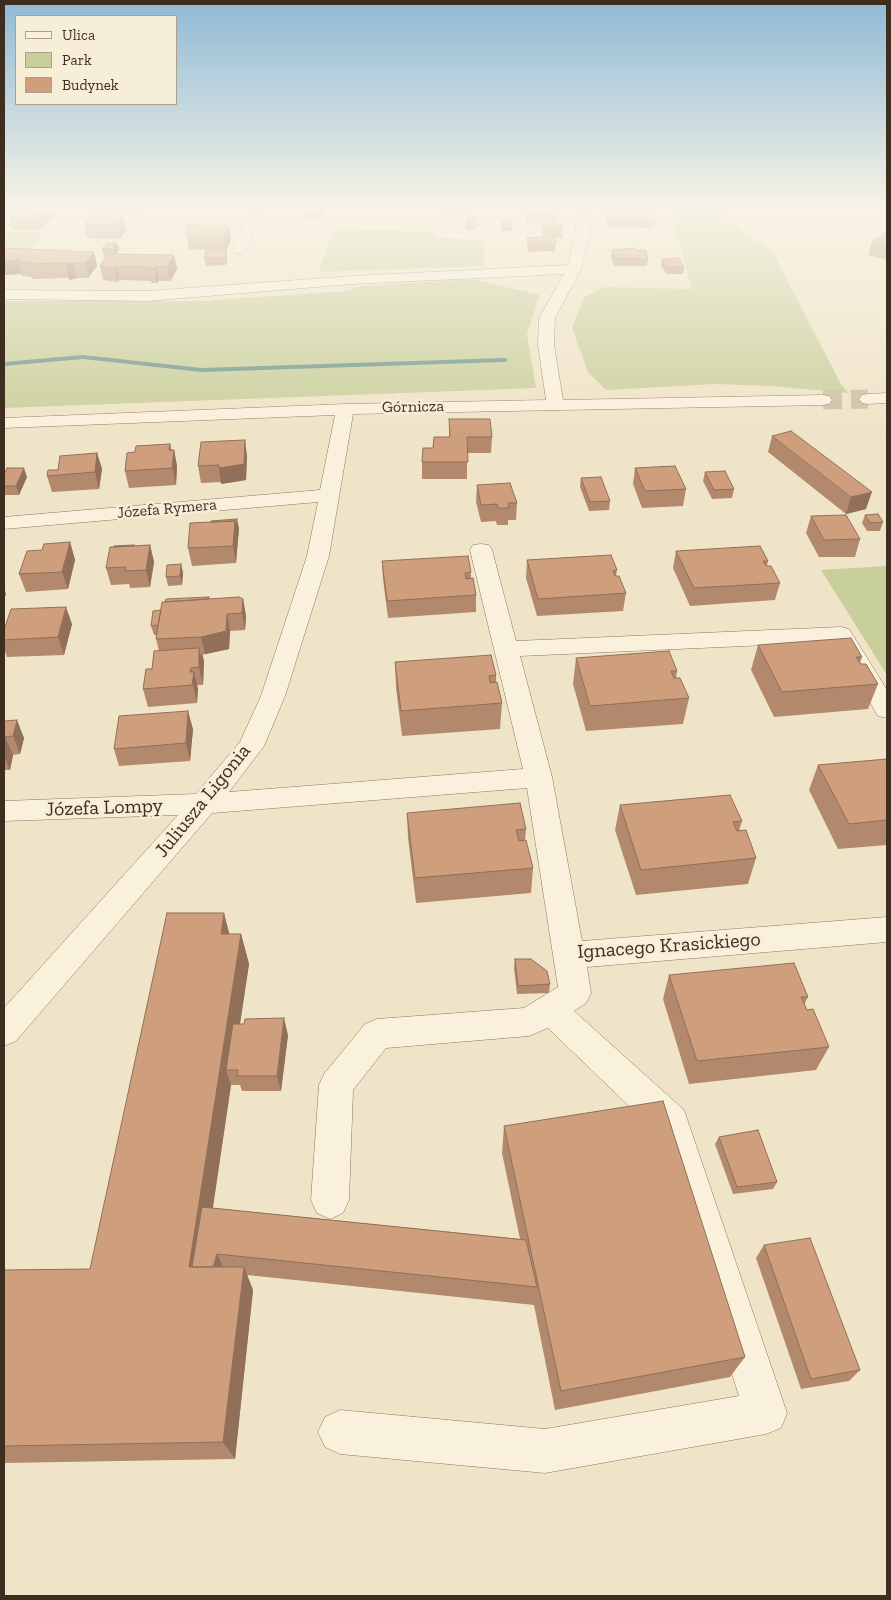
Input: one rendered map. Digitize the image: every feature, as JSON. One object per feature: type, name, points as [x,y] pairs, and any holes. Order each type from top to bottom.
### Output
[{"type":"street","points":[[4,294],[147,296],[293,285]]},
{"type":"street","points":[[555,404],[546,346],[547,318],[565,285]]},
{"type":"street","points":[[868,400],[887,398]]},
{"type":"street","name":"Górnicza","points":[[4,424],[345,409],[823,400]]},
{"type":"street","name":"Juliusza Ligonia","points":[[4,1031],[204,804],[251,746],[273,696],[318,556],[345,409]]},
{"type":"street","name":"Józefa Rymera","points":[[4,523],[330,495]]},
{"type":"street","name":"Ignacego Krasickiego","points":[[481,550],[539,777],[569,955],[887,930]]},
{"type":"street","points":[[506,649],[841,634],[887,710]]},
{"type":"street","points":[[204,804],[539,777]]},
{"type":"street","name":"Józefa Lompy","points":[[4,811],[204,804]]},
{"type":"street","points":[[330,1200],[336,1085],[377,1034],[529,1022],[575,993],[569,955]]},
{"type":"street","points":[[340,1432],[545,1451],[766,1413],[671,1122],[550,1009]]},
{"type":"green space","points":[[497,285],[540,295],[527,334],[536,388],[4,408],[4,301],[200,301],[347,291],[361,286]]},
{"type":"green space","points":[[691,285],[789,285],[842,386],[849,393],[770,386],[715,384],[606,390],[588,372],[572,328],[584,297],[604,287],[692,289]]},
{"type":"green space","points":[[887,566],[887,675],[821,570]]},
{"type":"building","points":[[449,419],[490,419],[492,437],[467,437],[468,462],[422,462],[423,448],[433,448],[434,437],[450,437]]},
{"type":"building","points":[[791,431],[872,492],[851,497],[772,436]]},
{"type":"building","points":[[245,440],[244,464],[219,468],[219,465],[198,466],[201,442]]},
{"type":"building","points":[[170,444],[169,450],[174,450],[172,468],[125,471],[127,453],[135,452],[136,446]]},
{"type":"building","points":[[97,453],[95,472],[47,476],[48,470],[58,470],[60,456]]},
{"type":"building","points":[[675,466],[686,489],[645,491],[635,468]]},
{"type":"building","points":[[7,468],[24,468],[16,486],[4,486],[4,473]]},
{"type":"building","points":[[725,471],[734,489],[714,490],[705,472]]},
{"type":"building","points":[[601,477],[610,501],[590,502],[581,478]]},
{"type":"building","points":[[510,483],[517,503],[508,503],[509,508],[498,508],[497,504],[481,505],[477,485]]},
{"type":"building","points":[[878,514],[883,522],[870,523],[865,515]]},
{"type":"building","points":[[846,515],[860,539],[824,540],[811,516]]},
{"type":"building","points":[[237,519],[236,529],[235,521],[211,522],[211,521]]},
{"type":"building","points":[[235,521],[233,546],[188,548],[190,523]]},
{"type":"building","points":[[70,542],[62,572],[19,574],[27,551],[42,550],[44,544]]},
{"type":"building","points":[[150,545],[146,570],[125,571],[126,567],[106,568],[110,547]]},
{"type":"building","points":[[114,546],[134,546],[114,547]]},
{"type":"building","points":[[760,546],[768,561],[763,561],[766,566],[771,566],[780,583],[694,588],[676,551]]},
{"type":"building","points":[[611,555],[617,570],[613,571],[615,576],[619,576],[626,593],[538,599],[527,560]]},
{"type":"building","points":[[468,556],[471,572],[465,573],[466,579],[473,578],[476,595],[387,601],[382,561]]},
{"type":"building","points":[[181,564],[180,576],[166,577],[167,565]]},
{"type":"building","points":[[209,597],[208,599],[165,602],[166,599]]},
{"type":"building","points":[[239,597],[243,599],[242,613],[227,614],[226,631],[201,637],[156,639],[162,602]]},
{"type":"building","points":[[66,607],[58,637],[4,640],[4,630],[11,609]]},
{"type":"building","points":[[161,610],[158,625],[151,626],[153,611]]},
{"type":"building","points":[[851,638],[862,657],[856,657],[861,664],[866,664],[878,684],[782,692],[758,645]]},
{"type":"building","points":[[199,648],[199,667],[191,668],[190,672],[194,672],[192,685],[143,689],[146,669],[152,669],[154,651]]},
{"type":"building","points":[[669,651],[677,671],[671,671],[674,678],[680,678],[689,698],[590,706],[576,658]]},
{"type":"building","points":[[491,655],[496,675],[489,676],[490,683],[497,682],[502,703],[401,711],[395,662]]},
{"type":"building","points":[[188,711],[186,743],[114,749],[119,716]]},
{"type":"building","points":[[17,720],[13,736],[5,737],[4,744],[4,721]]},
{"type":"building","points":[[887,759],[887,820],[849,824],[818,765]]},
{"type":"building","points":[[730,795],[742,821],[733,822],[737,831],[746,830],[756,858],[641,870],[620,805]]},
{"type":"building","points":[[520,803],[526,829],[516,830],[519,841],[526,840],[533,868],[415,878],[407,813]]},
{"type":"building","points":[[167,913],[224,913],[221,934],[241,934],[189,1267],[244,1267],[223,1442],[4,1446],[4,1270],[90,1269]]},
{"type":"building","points":[[515,959],[531,959],[547,971],[550,984],[518,986]]},
{"type":"building","points":[[794,963],[808,997],[801,997],[807,1010],[813,1009],[829,1047],[697,1061],[669,975]]},
{"type":"building","points":[[284,1018],[277,1076],[237,1076],[238,1070],[226,1070],[233,1024],[244,1024],[245,1019]]},
{"type":"building","points":[[663,1101],[745,1357],[561,1391],[504,1126]]},
{"type":"building","points":[[758,1130],[777,1182],[737,1187],[719,1137]]},
{"type":"building","points":[[202,1207],[526,1240],[537,1287],[217,1254],[213,1267],[192,1267]]},
{"type":"building","points":[[810,1238],[860,1370],[811,1379],[764,1245]]},
{"type":"waterway","points":[[4,364],[83,357],[201,370],[505,360]]},
{"type":"tunnel","points":[[823,400],[868,399]]}]
